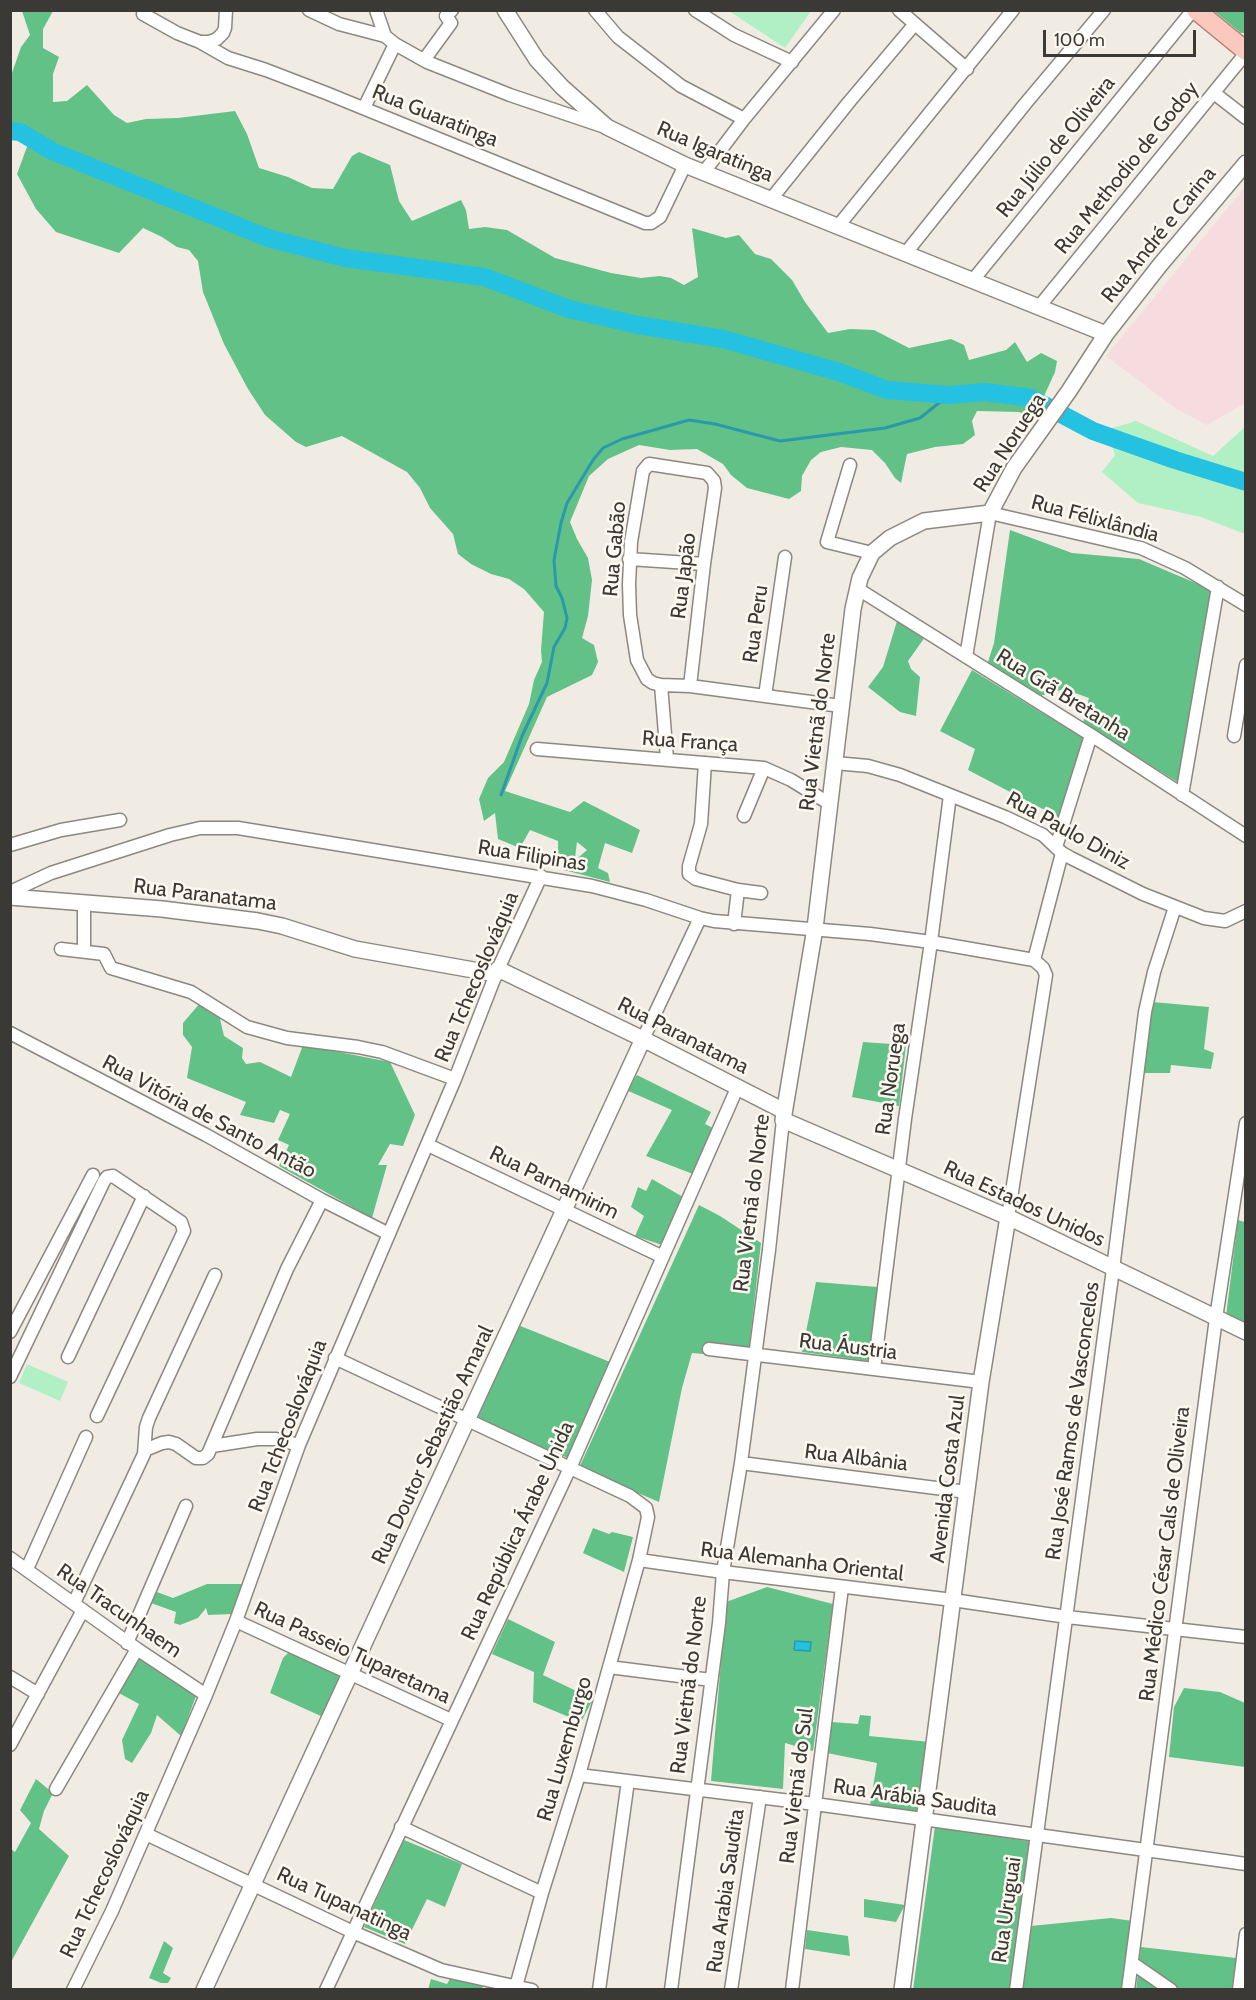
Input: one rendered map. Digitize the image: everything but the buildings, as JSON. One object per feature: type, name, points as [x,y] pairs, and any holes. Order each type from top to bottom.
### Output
[{"type":"main road","points":[[1194,10],[1245,52]]},
{"type":"street","points":[[200,42],[217,39],[223,33],[226,10]]},
{"type":"street","name":"Rua Igaratinga","points":[[309,10],[339,24],[390,40],[424,60],[510,95],[607,127],[685,165],[1106,334]]},
{"type":"street","points":[[364,108],[390,40],[375,10]]},
{"type":"street","points":[[424,60],[451,23],[446,16],[452,10]]},
{"type":"street","points":[[505,10],[537,60],[562,87],[607,127]]},
{"type":"street","points":[[595,10],[618,37],[672,80],[744,119]]},
{"type":"street","points":[[695,10],[734,35],[792,62]]},
{"type":"street","points":[[704,172],[744,119],[834,10]]},
{"type":"street","points":[[899,10],[967,69]]},
{"type":"street","points":[[905,254],[1025,104],[1104,10]]},
{"type":"street","name":"Rua Júlio de Oliveira","points":[[973,280],[1194,10]]},
{"type":"street","points":[[839,225],[967,69],[1008,12]]},
{"type":"street","name":"Rua Guaratinga","points":[[143,14],[228,58],[266,70],[364,108],[645,223],[651,223],[660,217],[685,165]]},
{"type":"street","points":[[772,198],[849,102],[915,26]]},
{"type":"street","name":"Rua Methodio de Godoy","points":[[1038,308],[1215,93],[1245,52]]},
{"type":"street","points":[[1215,93],[1245,118]]},
{"type":"street","name":"Rua André e Carina","points":[[1106,334],[1245,163]]},
{"type":"street","name":"Rua Noruega","points":[[966,657],[990,513],[1014,468],[1052,416],[1106,334]]},
{"type":"street","name":"Rua Gabão","points":[[661,686],[646,679],[637,660],[630,615],[629,559],[643,471],[646,467],[656,464],[707,473]]},
{"type":"street","points":[[850,465],[827,542],[872,553],[890,538],[924,521],[990,513]]},
{"type":"street","name":"Rua Japão","points":[[690,686],[715,488],[714,481],[707,473]]},
{"type":"street","name":"Rua Félixlândia","points":[[990,513],[1141,548],[1185,568],[1245,605]]},
{"type":"street","name":"Rua Vietnã do Norte","points":[[671,1989],[698,1788],[723,1572],[741,1463],[784,1116],[815,928],[853,609],[872,553]]},
{"type":"street","name":"Rua Peru","points":[[765,696],[785,557]]},
{"type":"street","points":[[629,559],[704,564]]},
{"type":"street","points":[[1182,795],[1218,587]]},
{"type":"street","name":"Rua Grã Bretanha","points":[[858,589],[1091,735],[1245,836]]},
{"type":"street","points":[[1234,736],[1245,665]]},
{"type":"street","points":[[668,759],[661,686],[690,686],[841,706]]},
{"type":"street","points":[[1034,960],[1059,850],[1091,735]]},
{"type":"street","name":"Rua França","points":[[537,749],[764,768],[791,780],[830,804]]},
{"type":"street","points":[[705,763],[701,825],[689,866],[689,874],[696,879],[738,890],[761,893]]},
{"type":"street","name":"Rua Paulo Diniz","points":[[835,763],[868,766],[900,775],[1030,828],[1050,840],[1059,850],[1143,894],[1175,907],[1216,921],[1225,921],[1245,911]]},
{"type":"street","points":[[744,816],[764,768]]},
{"type":"street","name":"Rua Noruega","points":[[874,1369],[950,795]]},
{"type":"street","points":[[10,845],[61,830],[120,820]]},
{"type":"street","name":"Rua Filipinas","points":[[10,892],[73,865],[170,835],[200,828],[238,828],[541,876],[592,886],[646,900],[700,918],[734,924],[815,928],[932,942],[1034,960]]},
{"type":"street","name":"Rua Tchecoslováquia","points":[[73,1989],[112,1911],[207,1695],[299,1445],[428,1145],[497,971],[541,876]]},
{"type":"street","points":[[734,924],[738,890]]},
{"type":"street","name":"Rua Paranatama","points":[[10,897],[162,909],[258,921],[282,926],[355,950],[497,971],[738,1086],[784,1116]]},
{"type":"street","points":[[84,903],[84,950]]},
{"type":"street","name":"Rua José Ramos de Vasconcelos","points":[[1038,1835],[1145,1012],[1154,972],[1175,907]]},
{"type":"street","name":"Rua Doutor Sebastião Amaral","points":[[204,1989],[700,918]]},
{"type":"street","points":[[61,949],[104,954],[109,966],[115,970],[191,992],[248,1027],[287,1038],[382,1052],[455,1079]]},
{"type":"street","name":"Avenida Costa Azul","points":[[902,1989],[981,1383],[1046,975],[1043,968],[1034,960]]},
{"type":"street","name":"Rua Vitória de Santo Antão","points":[[10,1033],[206,1135],[321,1200],[389,1234]]},
{"type":"street","name":"Rua República Árabe Unida","points":[[326,1989],[570,1468],[738,1086]]},
{"type":"street","name":"Rua Estados Unidos","points":[[784,1116],[899,1170],[1008,1217],[1245,1332]]},
{"type":"street","name":"Rua Médico César Cals de Oliveira","points":[[1128,1989],[1216,1318],[1245,1123]]},
{"type":"street","name":"Rua Parnamirim","points":[[428,1145],[663,1257]]},
{"type":"street","points":[[11,1331],[93,1175]]},
{"type":"street","points":[[10,1377],[104,1181],[107,1177],[113,1176],[181,1222],[183,1235],[97,1416]]},
{"type":"street","points":[[68,1357],[144,1196]]},
{"type":"street","points":[[146,1450],[169,1442],[200,1459],[208,1454],[287,1269],[321,1200]]},
{"type":"street","points":[[10,1745],[38,1694],[79,1607],[146,1450],[146,1427],[149,1418],[215,1275]]},
{"type":"street","name":"Rua Áustria","points":[[709,1349],[981,1383]]},
{"type":"street","points":[[335,1358],[570,1468]]},
{"type":"street","points":[[27,1569],[86,1437]]},
{"type":"street","points":[[212,1446],[257,1438],[276,1439],[299,1445]]},
{"type":"street","name":"Rua Albânia","points":[[741,1463],[967,1492]]},
{"type":"street","name":"Rua Luxemburgo","points":[[515,1988],[579,1775],[639,1560],[648,1517],[646,1508],[641,1502],[570,1468]]},
{"type":"street","points":[[56,1789],[132,1646],[186,1506]]},
{"type":"street","name":"Rua Tracunhaem","points":[[10,1558],[132,1646],[207,1695]]},
{"type":"street","name":"Rua Alemanha Oriental","points":[[639,1560],[953,1600],[1066,1617],[1175,1627],[1245,1637]]},
{"type":"street","name":"Rua Vietnã do Sul","points":[[792,1989],[842,1587]]},
{"type":"street","name":"Rua Passeio Tuparetama","points":[[236,1621],[451,1720]]},
{"type":"street","points":[[609,1667],[711,1680]]},
{"type":"street","points":[[10,1677],[38,1694]]},
{"type":"street","name":"Rua Arábia Saudita","points":[[579,1775],[698,1788],[1245,1864]]},
{"type":"street","points":[[599,1989],[628,1781]]},
{"type":"street","name":"Rua Arabia Saudita","points":[[731,1989],[760,1797]]},
{"type":"street","points":[[401,1827],[542,1893]]},
{"type":"street","name":"Rua Tupanatinga","points":[[146,1834],[353,1932],[441,1970],[515,1988],[532,1989]]},
{"type":"street","name":"Rua Uruguai","points":[[1016,1989],[1038,1835]]},
{"type":"street","points":[[1239,1989],[1245,1934]]},
{"type":"street","points":[[1132,1963],[1171,1989]]},
{"type":"shaded area","points":[[1245,187],[1245,403],[1207,425],[1175,408],[1106,356]]},
{"type":"green space","points":[[22,11],[53,11],[43,29],[43,48],[59,57],[53,74],[53,102],[67,101],[87,85],[114,115],[127,123],[146,119],[178,118],[235,111],[247,134],[259,168],[288,177],[312,188],[333,189],[352,156],[359,152],[390,165],[399,201],[412,221],[461,200],[466,210],[469,229],[485,227],[507,230],[555,258],[611,273],[641,278],[660,276],[671,278],[684,285],[698,277],[692,228],[726,238],[739,235],[755,254],[771,259],[792,280],[828,333],[850,329],[874,330],[909,348],[951,339],[964,345],[969,360],[1006,350],[1015,342],[1027,362],[1041,353],[1057,361],[1055,372],[1034,418],[1019,412],[977,411],[972,421],[975,435],[963,444],[935,447],[907,454],[901,483],[872,450],[841,447],[821,452],[811,460],[802,476],[801,491],[789,499],[747,488],[731,475],[723,464],[697,449],[670,450],[639,445],[608,459],[589,476],[570,522],[588,558],[592,580],[588,616],[582,638],[594,645],[598,662],[592,675],[547,697],[505,791],[570,812],[584,801],[640,830],[632,853],[605,843],[598,868],[608,873],[610,882],[564,870],[587,850],[577,842],[575,858],[558,857],[558,841],[530,830],[520,848],[498,839],[495,813],[484,821],[479,799],[488,778],[504,762],[529,704],[534,680],[542,662],[544,612],[524,589],[509,579],[491,574],[471,564],[458,554],[453,534],[430,508],[420,488],[407,472],[342,436],[306,447],[296,442],[265,415],[224,344],[203,292],[198,261],[189,250],[177,247],[143,228],[119,253],[56,232],[36,209],[17,174],[28,144],[11,137],[12,73],[21,47],[30,35]]},
{"type":"green space","points":[[729,11],[811,11],[785,48]]},
{"type":"green space","points":[[1214,11],[1245,11],[1245,33],[1241,33]]},
{"type":"green space","points":[[1040,408],[1092,434],[1136,421],[1213,456],[1245,427],[1245,534],[1201,517],[1138,503],[1102,472],[1115,455],[1110,440],[1092,436]]},
{"type":"green space","points":[[1010,530],[1072,553],[1139,559],[1212,590],[1179,783],[1083,723],[1089,698],[1064,689],[1040,696],[988,662],[994,643]]},
{"type":"green space","points":[[897,621],[925,637],[908,661],[911,669],[920,677],[916,716],[900,712],[868,687],[883,667]]},
{"type":"green space","points":[[972,670],[1083,738],[1060,818],[968,770],[975,749],[940,731]]},
{"type":"green space","points":[[1152,1002],[1209,1007],[1204,1049],[1214,1053],[1211,1069],[1171,1065],[1170,1073],[1144,1073]]},
{"type":"green space","points":[[200,1003],[219,1015],[224,1036],[243,1048],[242,1058],[246,1064],[260,1062],[291,1077],[303,1045],[390,1062],[415,1115],[403,1146],[390,1144],[378,1165],[387,1165],[372,1218],[279,1166],[289,1145],[278,1140],[290,1114],[280,1110],[274,1123],[240,1115],[246,1102],[187,1078],[192,1047],[183,1035],[183,1023]]},
{"type":"green space","points":[[863,1042],[906,1045],[899,1106],[852,1097]]},
{"type":"green space","points":[[637,1075],[711,1112],[705,1124],[713,1128],[693,1174],[646,1156],[672,1110],[626,1090]]},
{"type":"green space","points":[[652,1179],[683,1197],[662,1245],[635,1236],[644,1216],[631,1207],[638,1187],[646,1191]]},
{"type":"green space","points":[[699,1205],[761,1243],[748,1358],[692,1353],[682,1388],[659,1502],[579,1468]]},
{"type":"green space","points":[[1238,1220],[1245,1222],[1245,1324],[1226,1316]]},
{"type":"green space","points":[[816,1282],[878,1287],[868,1361],[802,1352]]},
{"type":"green space","points":[[518,1325],[610,1362],[568,1458],[477,1420]]},
{"type":"green space","points":[[27,1364],[68,1382],[60,1401],[19,1383]]},
{"type":"green space","points":[[593,1528],[609,1534],[612,1532],[633,1537],[624,1572],[583,1553]]},
{"type":"green space","points":[[207,1584],[243,1584],[232,1614],[208,1615],[206,1608],[198,1618],[180,1625],[174,1623],[176,1612],[151,1603],[157,1592],[173,1598]]},
{"type":"green space","points":[[767,1587],[833,1604],[813,1751],[785,1743],[783,1789],[711,1781],[726,1602]]},
{"type":"green space","points":[[508,1619],[555,1642],[543,1675],[593,1699],[581,1722],[533,1702],[534,1672],[492,1654]]},
{"type":"green space","points":[[289,1652],[342,1675],[323,1717],[270,1693],[283,1658]]},
{"type":"green space","points":[[139,1656],[196,1696],[181,1736],[157,1715],[151,1733],[132,1763],[125,1759],[122,1740],[139,1704],[117,1692]]},
{"type":"green space","points":[[1184,1688],[1220,1692],[1245,1703],[1245,1767],[1169,1757],[1174,1707]]},
{"type":"green space","points":[[860,1715],[871,1716],[869,1736],[930,1742],[920,1813],[870,1805],[877,1763],[827,1753],[832,1722],[858,1724]]},
{"type":"green space","points":[[36,1779],[53,1793],[44,1811],[39,1829],[69,1856],[11,1962],[11,1849],[15,1852],[31,1823],[20,1810]]},
{"type":"green space","points":[[935,1826],[1032,1842],[1011,1989],[913,1990]]},
{"type":"green space","points":[[404,1840],[462,1864],[445,1907],[427,1899],[405,1944],[364,1927]]},
{"type":"green space","points":[[864,1899],[905,1905],[896,1922],[864,1917]]},
{"type":"green space","points":[[1111,1918],[1133,1921],[1124,1989],[1022,1990],[1031,1926]]},
{"type":"green space","points":[[807,1930],[848,1936],[850,1956],[805,1949]]},
{"type":"green space","points":[[164,1941],[173,1948],[163,1973],[171,1978],[168,1983],[149,1978]]},
{"type":"green space","points":[[1141,1947],[1236,1958],[1232,1989],[1136,1990]]},
{"type":"green space","points":[[451,1977],[483,1986],[482,1989],[428,1990],[431,1979],[447,1984]]},
{"type":"water","points":[[795,1641],[811,1642],[810,1651],[794,1650]]},
{"type":"waterway","points":[[10,131],[20,132],[52,151],[268,238],[345,258],[484,277],[569,309],[638,325],[723,339],[839,372],[887,390],[949,395],[985,392],[1031,398],[1093,431],[1246,482]]},
{"type":"waterway","points":[[501,795],[522,736],[547,683],[554,647],[565,628],[567,618],[556,586],[554,560],[561,523],[567,503],[603,448],[622,439],[689,420],[715,424],[780,441],[885,428],[920,418],[949,395]]}]
